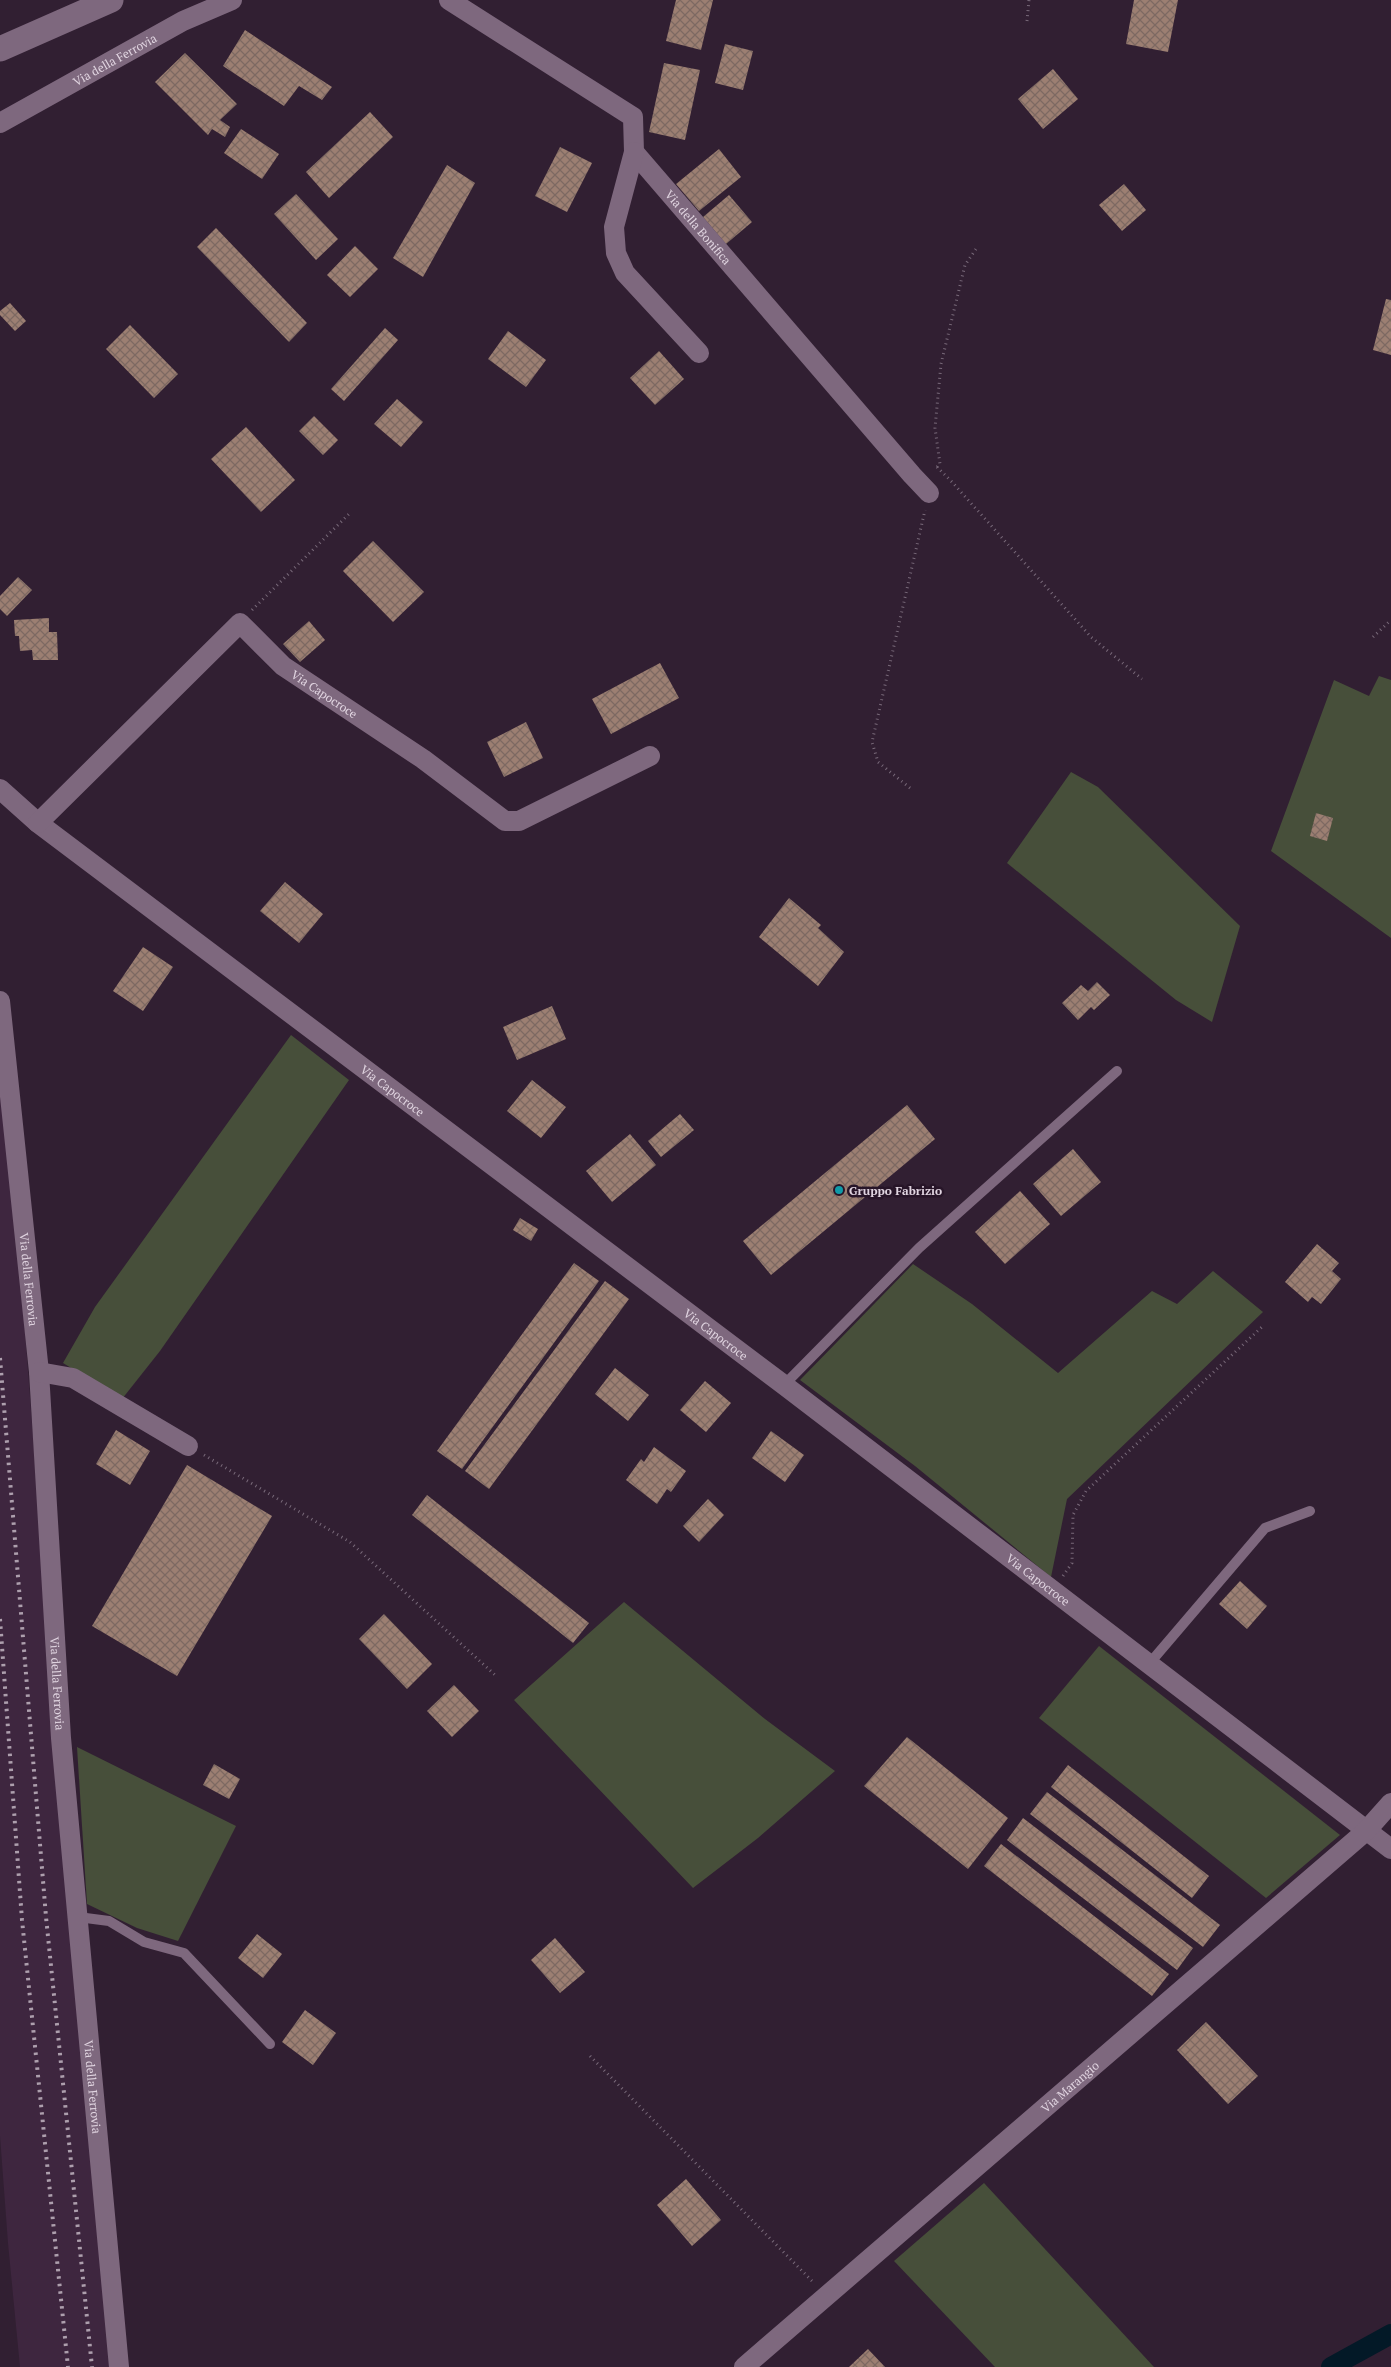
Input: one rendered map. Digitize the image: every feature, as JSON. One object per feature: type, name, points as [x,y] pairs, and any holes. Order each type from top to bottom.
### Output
[{"type":"street","points":[[0,49],[111,0]]},
{"type":"street","name":"Via della Ferrovia","points":[[0,123],[184,20],[232,0]]},
{"type":"street","points":[[449,0],[633,117],[634,152],[614,227],[616,253],[625,272],[699,353]]},
{"type":"street","name":"Via della Bonifica","points":[[634,152],[912,476],[929,492]]},
{"type":"street","points":[[38,822],[240,623]]},
{"type":"street","name":"Via Capocroce","points":[[240,623],[283,666],[423,759],[505,821],[518,821],[650,756]]},
{"type":"street","name":"Via Capocroce","points":[[0,789],[38,822],[784,1385],[1391,1849]]},
{"type":"street","name":"Via della Ferrovia","points":[[0,1001],[39,1372],[61,1738],[119,2367]]},
{"type":"street","points":[[39,1372],[73,1378],[188,1446]]},
{"type":"street","name":"Via Marangio","points":[[744,2367],[1366,1831],[1391,1803]]},
{"type":"lane","points":[[784,1385],[920,1248],[1117,1071]]},
{"type":"lane","points":[[1149,1664],[1265,1528],[1310,1511]]},
{"type":"lane","points":[[78,1917],[109,1921],[144,1942],[184,1953],[270,2044]]},
{"type":"path","points":[[1026,21],[1029,0]]},
{"type":"path","points":[[912,476],[929,474],[940,464],[935,428],[941,364],[965,265],[978,246]]},
{"type":"path","points":[[937,467],[1091,637],[1142,678]]},
{"type":"path","points":[[910,788],[878,762],[872,742],[929,492]]},
{"type":"path","points":[[240,623],[349,514]]},
{"type":"path","points":[[1373,637],[1391,620]]},
{"type":"path","points":[[1053,1591],[1072,1563],[1073,1515],[1086,1491],[1263,1326]]},
{"type":"path","points":[[188,1446],[350,1542],[495,1675]]},
{"type":"path","points":[[590,2056],[805,2272],[826,2297]]},
{"type":"shaded area","points":[[0,1060],[18,1240],[73,1960],[110,2367],[20,2367],[8,2243],[0,2136]]},
{"type":"green space","points":[[1379,676],[1391,680],[1391,938],[1271,851],[1334,680],[1369,696]]},
{"type":"green space","points":[[1071,772],[1098,787],[1240,926],[1212,1022],[1176,1000],[1007,863]]},
{"type":"green space","points":[[291,1035],[349,1080],[160,1351],[122,1399],[63,1363],[95,1307]]},
{"type":"green space","points":[[913,1264],[972,1304],[1058,1373],[1152,1291],[1177,1304],[1213,1271],[1263,1312],[1067,1499],[1051,1577],[915,1466],[800,1380]]},
{"type":"green space","points":[[624,1602],[765,1719],[835,1771],[758,1838],[693,1888],[514,1700]]},
{"type":"green space","points":[[1099,1646],[1340,1835],[1266,1898],[1039,1718]]},
{"type":"green space","points":[[77,1747],[236,1826],[178,1941],[137,1928],[87,1904]]},
{"type":"green space","points":[[984,2183],[1154,2367],[995,2367],[894,2261]]},
{"type":"building","points":[[676,0],[713,0],[701,50],[666,41]]},
{"type":"building","points":[[1134,0],[1178,0],[1168,52],[1126,44]]},
{"type":"building","points":[[245,30],[332,87],[322,100],[299,86],[284,106],[223,66]]},
{"type":"building","points":[[725,44],[753,51],[743,90],[715,83]]},
{"type":"building","points":[[185,53],[237,104],[220,120],[230,127],[225,137],[212,129],[208,135],[155,82]]},
{"type":"building","points":[[664,63],[700,70],[685,140],[649,132]]},
{"type":"building","points":[[1053,69],[1078,99],[1043,129],[1018,99]]},
{"type":"building","points":[[370,112],[393,137],[329,198],[306,172]]},
{"type":"building","points":[[241,129],[279,154],[262,179],[224,153]]},
{"type":"building","points":[[560,147],[592,163],[567,212],[535,196]]},
{"type":"building","points":[[719,149],[741,177],[699,211],[676,184]]},
{"type":"building","points":[[447,165],[475,183],[423,277],[393,258]]},
{"type":"building","points":[[1124,184],[1146,210],[1122,231],[1099,205]]},
{"type":"building","points":[[296,194],[338,239],[316,260],[274,214]]},
{"type":"building","points":[[729,195],[752,222],[726,244],[703,217]]},
{"type":"building","points":[[216,228],[307,323],[289,342],[197,247]]},
{"type":"building","points":[[355,246],[378,269],[350,297],[327,275]]},
{"type":"building","points":[[1386,299],[1391,300],[1391,355],[1373,350]]},
{"type":"building","points":[[10,303],[26,321],[15,331],[0,315],[0,311]]},
{"type":"building","points":[[130,325],[178,374],[154,398],[106,349]]},
{"type":"building","points":[[385,328],[398,340],[344,401],[331,389]]},
{"type":"building","points":[[508,331],[546,360],[526,387],[488,359]]},
{"type":"building","points":[[659,351],[684,379],[655,405],[630,378]]},
{"type":"building","points":[[397,399],[423,422],[401,447],[374,424]]},
{"type":"building","points":[[314,416],[338,440],[323,455],[299,431]]},
{"type":"building","points":[[246,427],[295,480],[261,512],[211,459]]},
{"type":"building","points":[[373,541],[424,592],[393,622],[343,571]]},
{"type":"building","points":[[18,577],[32,590],[7,616],[0,609],[0,596]]},
{"type":"building","points":[[49,618],[49,632],[57,632],[58,660],[33,660],[32,650],[20,651],[19,636],[15,636],[14,620]]},
{"type":"building","points":[[309,621],[325,640],[300,662],[283,644]]},
{"type":"building","points":[[660,663],[679,698],[611,734],[592,699]]},
{"type":"building","points":[[526,722],[543,758],[504,777],[487,742]]},
{"type":"building","points":[[1316,813],[1333,818],[1327,841],[1310,836]]},
{"type":"building","points":[[285,882],[323,914],[299,943],[260,911]]},
{"type":"building","points":[[789,898],[821,925],[818,928],[844,952],[818,986],[759,937]]},
{"type":"building","points":[[143,947],[173,967],[143,1011],[113,991]]},
{"type":"building","points":[[1097,982],[1110,995],[1094,1010],[1091,1007],[1078,1020],[1062,1003],[1081,985],[1088,991]]},
{"type":"building","points":[[552,1006],[566,1039],[517,1060],[503,1027]]},
{"type":"building","points":[[532,1080],[566,1107],[541,1138],[507,1111]]},
{"type":"building","name":"Gruppo Fabrizio","points":[[907,1105],[935,1139],[771,1275],[743,1241]]},
{"type":"building","points":[[680,1114],[694,1130],[661,1157],[648,1141]]},
{"type":"building","points":[[630,1134],[656,1165],[612,1202],[586,1171]]},
{"type":"building","points":[[1073,1149],[1101,1182],[1061,1216],[1033,1184]]},
{"type":"building","points":[[1020,1191],[1050,1224],[1005,1264],[975,1232]]},
{"type":"building","points":[[520,1218],[538,1229],[531,1241],[513,1230]]},
{"type":"building","points":[[1317,1244],[1339,1263],[1332,1271],[1341,1279],[1321,1304],[1312,1297],[1308,1302],[1285,1282]]},
{"type":"building","points":[[574,1263],[599,1281],[462,1469],[437,1451]]},
{"type":"building","points":[[605,1281],[629,1299],[489,1489],[465,1471]]},
{"type":"building","points":[[615,1368],[649,1395],[628,1421],[595,1394]]},
{"type":"building","points":[[705,1381],[731,1403],[706,1432],[680,1410]]},
{"type":"building","points":[[116,1430],[150,1451],[130,1485],[96,1464]]},
{"type":"building","points":[[771,1431],[804,1455],[785,1482],[752,1458]]},
{"type":"building","points":[[654,1447],[686,1471],[671,1492],[667,1489],[657,1504],[626,1480],[641,1459],[644,1462]]},
{"type":"building","points":[[187,1465],[272,1516],[177,1676],[92,1626]]},
{"type":"building","points":[[427,1495],[589,1623],[573,1643],[412,1515]]},
{"type":"building","points":[[708,1499],[724,1515],[699,1542],[683,1526]]},
{"type":"building","points":[[1240,1581],[1267,1606],[1247,1629],[1219,1604]]},
{"type":"building","points":[[384,1614],[432,1664],[407,1689],[359,1639]]},
{"type":"building","points":[[454,1685],[479,1711],[452,1737],[427,1711]]},
{"type":"building","points":[[907,1737],[1008,1818],[968,1869],[864,1786]]},
{"type":"building","points":[[214,1764],[240,1779],[229,1799],[203,1785]]},
{"type":"building","points":[[1068,1765],[1209,1876],[1192,1898],[1051,1787]]},
{"type":"building","points":[[1047,1792],[1220,1925],[1203,1947],[1030,1814]]},
{"type":"building","points":[[1023,1818],[1193,1948],[1177,1970],[1007,1840]]},
{"type":"building","points":[[1001,1844],[1169,1974],[1152,1996],[984,1866]]},
{"type":"building","points":[[257,1934],[282,1954],[263,1978],[238,1958]]},
{"type":"building","points":[[555,1938],[585,1972],[560,1993],[531,1960]]},
{"type":"building","points":[[305,2010],[336,2033],[313,2065],[282,2042]]},
{"type":"building","points":[[1206,2022],[1258,2076],[1228,2104],[1177,2050]]},
{"type":"building","points":[[686,2179],[721,2220],[692,2246],[657,2205]]},
{"type":"building","points":[[868,2349],[885,2367],[849,2367]]},
{"type":"waterway","points":[[1331,2367],[1391,2334]]},
{"type":"railway","points":[[0,1358],[46,1917],[92,2367]]},
{"type":"railway","points":[[0,1619],[22,1920],[68,2367]]},
{"type":"place","name":"Gruppo Fabrizio","points":[[839,1190]]}]
